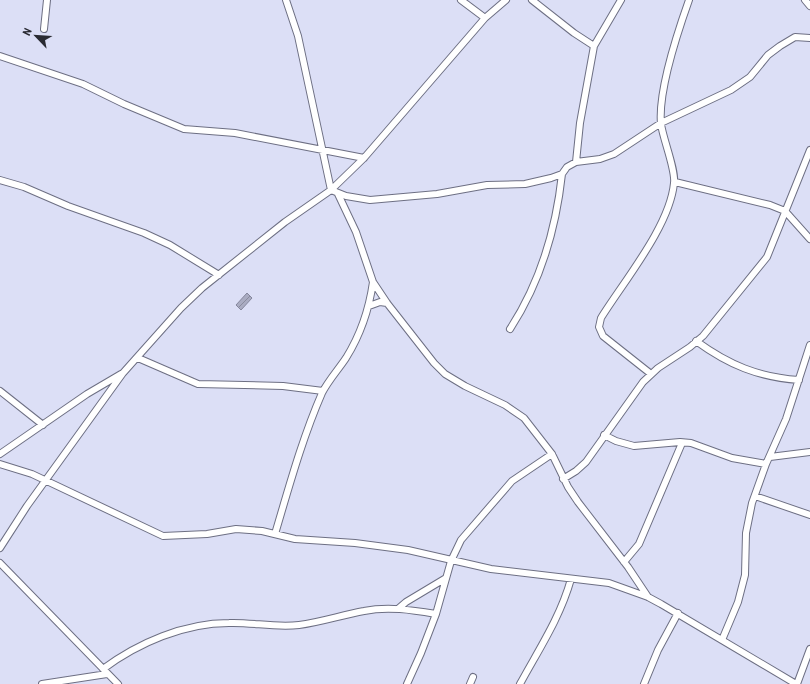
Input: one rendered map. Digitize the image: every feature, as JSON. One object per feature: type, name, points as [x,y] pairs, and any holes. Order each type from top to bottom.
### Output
[{"type":"street","points":[[44,29],[47,0]]},
{"type":"street","points":[[286,0],[298,36],[331,190],[338,194],[370,200],[437,194],[487,185],[525,184],[562,174]]},
{"type":"street","points":[[461,0],[485,18]]},
{"type":"street","points":[[0,548],[27,506],[46,482],[123,373],[138,358],[181,308],[219,275],[285,222],[331,190],[364,158],[485,18],[506,0]]},
{"type":"street","points":[[532,0],[574,33],[594,46]]},
{"type":"street","points":[[576,162],[580,123],[594,46],[622,0]]},
{"type":"street","points":[[651,374],[603,336],[599,327],[601,318],[640,261],[666,213],[675,182],[661,123],[668,67],[689,0]]},
{"type":"street","points":[[805,0],[810,6]]},
{"type":"street","points":[[510,330],[534,288],[544,259],[560,195],[562,174],[567,167],[576,162],[600,159],[614,154],[661,123],[731,90],[750,77],[774,50],[795,37],[810,38]]},
{"type":"street","points":[[0,56],[83,84],[124,104],[184,129],[235,133],[364,158]]},
{"type":"street","points":[[563,479],[576,471],[586,462],[629,399],[651,374],[690,347],[703,336],[767,257],[810,150]]},
{"type":"street","points":[[0,180],[24,187],[68,206],[144,233],[170,245],[219,275]]},
{"type":"street","points":[[675,182],[770,205],[785,211],[810,240]]},
{"type":"street","points":[[338,194],[356,232],[373,282],[387,302],[434,363],[445,374],[465,386],[506,405],[524,418],[552,454],[563,479],[578,502],[624,562],[648,597]]},
{"type":"street","points":[[275,534],[303,443],[323,391],[356,342],[369,306],[373,282]]},
{"type":"street","points":[[369,306],[380,302],[387,302]]},
{"type":"street","points":[[696,341],[720,357],[754,372],[773,377],[799,380]]},
{"type":"street","points":[[722,640],[738,602],[745,575],[747,521],[766,464],[786,419],[810,345]]},
{"type":"street","points":[[138,358],[198,384],[283,386],[323,391]]},
{"type":"street","points":[[0,454],[87,394],[123,373]]},
{"type":"street","points":[[0,391],[43,425]]},
{"type":"street","points":[[604,435],[616,441],[634,446],[691,443],[732,458],[766,464]]},
{"type":"street","points":[[624,562],[631,555],[644,533],[682,443]]},
{"type":"street","points":[[770,457],[810,452]]},
{"type":"street","points":[[407,684],[436,614],[451,561],[462,540],[502,491],[522,473],[552,454]]},
{"type":"street","points":[[0,464],[32,474],[46,482],[120,514],[163,536],[207,534],[236,530],[262,531],[295,539],[355,543],[408,550],[451,561],[507,571],[609,583],[648,597],[678,613],[797,684],[810,649]]},
{"type":"street","points":[[755,496],[810,515]]},
{"type":"street","points":[[0,563],[118,684]]},
{"type":"street","points":[[399,608],[406,602],[446,578]]},
{"type":"street","points":[[520,684],[539,654],[559,614],[571,579]]},
{"type":"street","points":[[42,684],[105,671],[122,655],[141,645],[170,634],[214,623],[288,626],[321,621],[364,611],[399,608],[436,614]]},
{"type":"street","points":[[644,684],[658,650],[678,613]]},
{"type":"street","points":[[470,684],[473,677]]},
{"type":"building","points":[[247,293],[252,298],[241,310],[236,305]]}]
